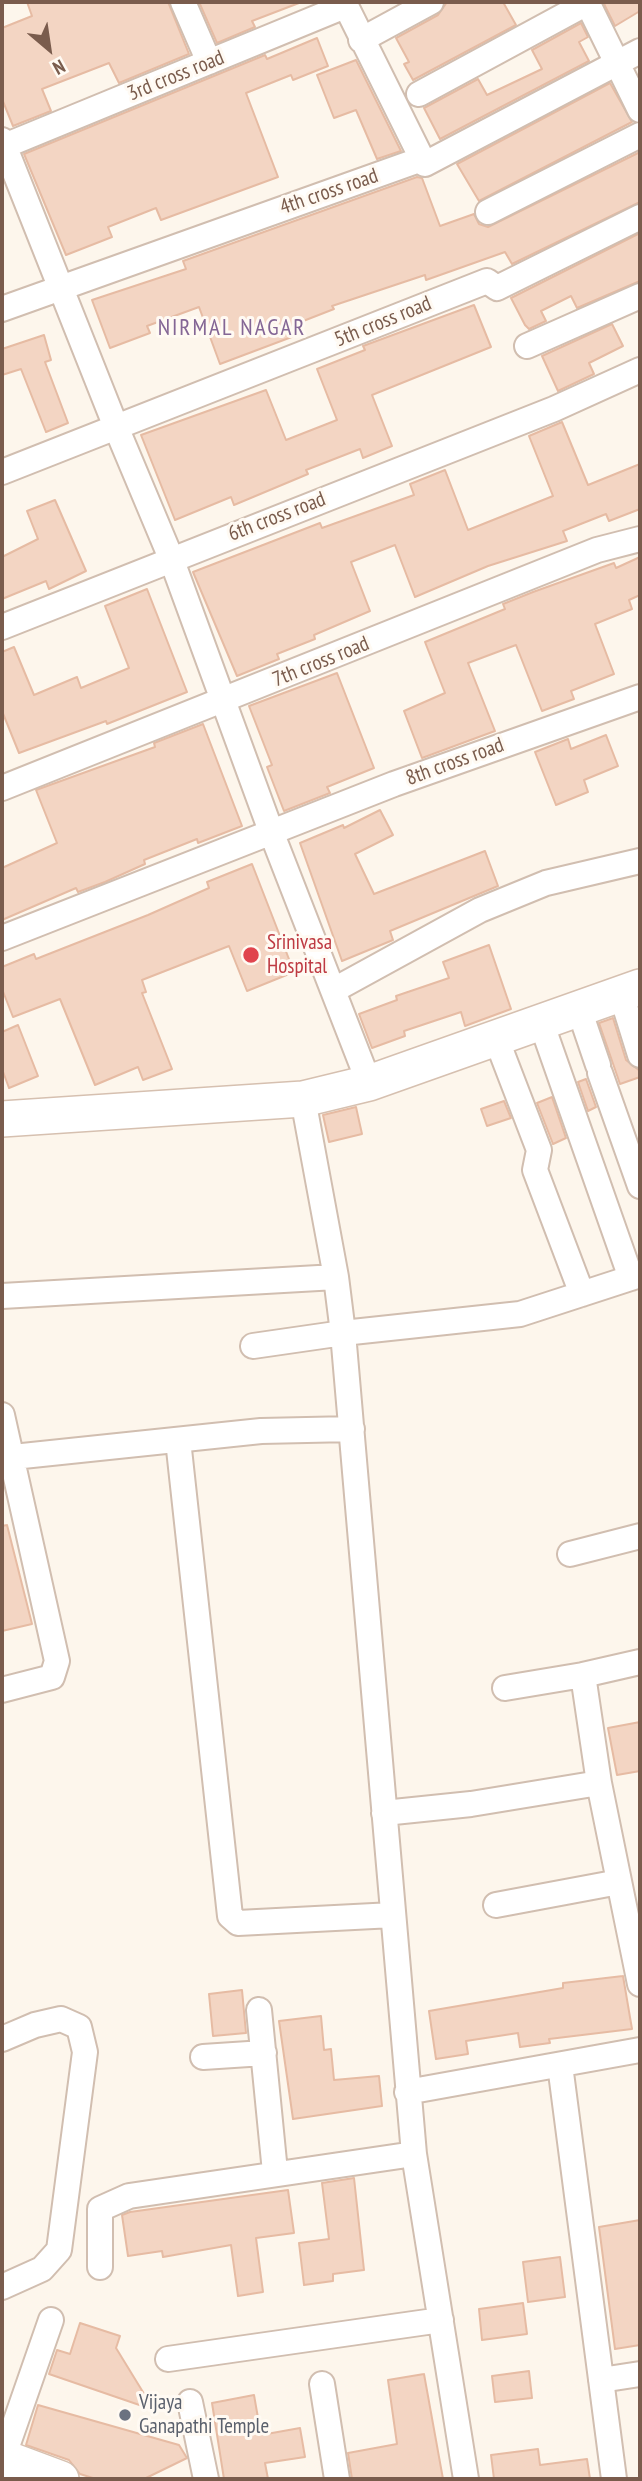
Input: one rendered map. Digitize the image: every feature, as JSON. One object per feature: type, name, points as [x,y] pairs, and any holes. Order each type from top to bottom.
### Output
[{"type":"street","points":[[183,2],[209,62]]},
{"type":"street","points":[[361,40],[431,2]]},
{"type":"street","points":[[419,94],[587,2],[640,110]]},
{"type":"street","points":[[345,4],[422,159]]},
{"type":"street","name":"3rd cross road","points":[[3,144],[209,62],[345,4]]},
{"type":"street","name":"4th cross road","points":[[2,309],[60,286],[422,159],[425,164],[640,51]]},
{"type":"street","points":[[488,212],[640,135]]},
{"type":"street","points":[[3,144],[116,427],[172,558],[272,834],[369,1083]]},
{"type":"street","name":"5th cross road","points":[[2,472],[487,281],[497,288],[640,217]]},
{"type":"street","points":[[527,346],[640,296]]},
{"type":"street","name":"6th cross road","points":[[2,627],[554,409],[640,370]]},
{"type":"street","name":"7th cross road","points":[[2,788],[597,550],[640,539]]},
{"type":"street","name":"8th cross road","points":[[2,938],[394,784],[640,697]]},
{"type":"street","points":[[334,990],[481,910],[546,883],[640,861]]},
{"type":"street","points":[[2,1119],[303,1099],[369,1083],[631,991],[640,1055]]},
{"type":"street","points":[[579,1009],[640,1186]]},
{"type":"street","points":[[253,1346],[343,1333],[520,1314],[635,1276],[541,1022]]},
{"type":"street","points":[[496,1038],[539,1150],[535,1170],[582,1294]]},
{"type":"street","points":[[303,1099],[336,1277],[343,1333],[414,2154],[466,2479]]},
{"type":"street","points":[[2,1296],[336,1277]]},
{"type":"street","points":[[2,1415],[57,1661],[52,1677],[2,1690]]},
{"type":"street","points":[[13,1457],[261,1431],[352,1429]]},
{"type":"street","points":[[178,1440],[230,1916],[238,1923],[393,1915]]},
{"type":"street","points":[[570,1554],[640,1536]]},
{"type":"street","points":[[505,1688],[640,1662]]},
{"type":"street","points":[[583,1675],[599,1783],[640,1984]]},
{"type":"street","points":[[384,1813],[471,1804],[599,1783]]},
{"type":"street","points":[[496,1905],[619,1882]]},
{"type":"street","points":[[259,2010],[275,2172]]},
{"type":"street","points":[[2,2039],[35,2025],[61,2019],[79,2028],[85,2052],[59,2250],[42,2269],[2,2287]]},
{"type":"street","points":[[408,2091],[640,2050]]},
{"type":"street","points":[[203,2057],[264,2053]]},
{"type":"street","points":[[560,2065],[614,2479]]},
{"type":"street","points":[[100,2267],[100,2209],[129,2196],[275,2172],[414,2154]]},
{"type":"street","points":[[51,2320],[3,2468],[61,2479]]},
{"type":"street","points":[[168,2359],[441,2320]]},
{"type":"street","points":[[601,2380],[640,2374]]},
{"type":"street","points":[[322,2384],[337,2479]]},
{"type":"street","points":[[190,2402],[205,2479]]},
{"type":"building","points":[[27,2],[168,2],[189,54],[119,83],[109,63],[42,89],[51,111],[13,126],[2,99],[2,28],[32,16]]},
{"type":"building","points":[[199,2],[299,3],[252,21],[255,27],[217,43]]},
{"type":"building","points":[[447,2],[503,2],[516,25],[413,80],[404,64],[409,62],[396,38],[438,15]]},
{"type":"building","points":[[640,2],[640,11],[615,26],[604,4]]},
{"type":"building","points":[[581,23],[588,37],[579,42],[589,61],[440,139],[424,108],[478,79],[487,95],[542,69],[532,50]]},
{"type":"building","points":[[317,38],[328,66],[293,80],[291,75],[246,93],[278,177],[161,220],[156,208],[108,227],[112,237],[66,255],[24,154],[265,55],[267,59]]},
{"type":"building","points":[[356,60],[401,151],[377,159],[356,110],[334,118],[317,75]]},
{"type":"building","points":[[610,83],[632,122],[479,201],[457,164]]},
{"type":"building","points":[[640,152],[640,202],[512,264],[505,252],[426,280],[425,275],[332,306],[334,309],[293,325],[297,335],[220,364],[199,307],[147,326],[150,333],[110,348],[92,300],[186,269],[183,261],[417,177],[422,178],[440,226],[474,214],[479,224],[488,227]]},
{"type":"building","points":[[640,233],[640,281],[577,308],[571,296],[541,311],[546,321],[529,329],[525,325],[511,298]]},
{"type":"building","points":[[474,305],[491,347],[372,395],[392,446],[363,458],[360,449],[306,470],[308,474],[234,505],[231,497],[175,520],[141,435],[266,390],[286,440],[337,420],[317,369],[365,350],[363,346]]},
{"type":"building","points":[[612,324],[623,346],[589,363],[594,374],[558,391],[542,356]]},
{"type":"building","points":[[44,335],[51,360],[45,362],[68,423],[46,432],[21,369],[2,375],[2,349]]},
{"type":"building","points":[[562,422],[588,485],[640,464],[640,509],[609,521],[606,514],[563,531],[567,541],[488,566],[415,597],[395,545],[351,562],[370,611],[314,635],[315,639],[277,654],[279,659],[237,676],[193,572],[320,523],[322,528],[414,495],[410,484],[445,470],[468,530],[553,496],[529,436]]},
{"type":"building","points":[[55,500],[86,571],[49,589],[46,581],[2,599],[2,557],[38,539],[27,511]]},
{"type":"building","points":[[640,557],[640,595],[629,600],[632,609],[595,624],[614,674],[571,691],[574,699],[542,711],[516,645],[468,663],[495,731],[422,758],[404,711],[445,693],[425,642],[505,609],[503,604],[533,592],[614,563],[616,568]]},
{"type":"building","points":[[147,589],[187,692],[107,724],[106,721],[19,753],[2,711],[2,652],[14,647],[34,695],[77,677],[81,688],[129,668],[105,606]]},
{"type":"building","points":[[337,673],[374,768],[327,787],[330,793],[284,811],[267,767],[272,765],[249,706]]},
{"type":"building","points":[[203,724],[242,826],[198,843],[197,839],[144,860],[145,864],[105,882],[78,892],[76,888],[2,920],[2,868],[57,843],[36,790],[155,747],[154,743]]},
{"type":"building","points":[[606,735],[618,766],[584,780],[588,792],[556,805],[535,752],[568,739],[571,749]]},
{"type":"building","points":[[380,810],[393,835],[355,854],[374,894],[485,851],[498,886],[390,931],[393,940],[342,961],[300,843],[343,825],[344,828]]},
{"type":"building","points":[[252,864],[294,972],[247,991],[229,946],[142,980],[146,992],[142,993],[172,1069],[143,1080],[138,1067],[95,1085],[60,999],[13,1017],[2,989],[2,967],[34,954],[36,959],[148,915],[209,888],[207,882]]},
{"type":"building","points":[[489,945],[511,1009],[465,1026],[461,1012],[404,1031],[405,1036],[372,1048],[359,1014],[397,1000],[396,996],[449,978],[443,962]]},
{"type":"building","points":[[613,1018],[626,1060],[640,1071],[640,1077],[620,1084],[599,1023]]},
{"type":"building","points":[[18,1025],[38,1076],[9,1088],[2,1069],[2,1032]]},
{"type":"building","points":[[586,1079],[596,1107],[588,1111],[578,1082]]},
{"type":"building","points":[[552,1097],[566,1138],[553,1144],[537,1103]]},
{"type":"building","points":[[504,1101],[511,1118],[487,1126],[481,1109]]},
{"type":"building","points":[[356,1107],[362,1134],[329,1142],[323,1115]]},
{"type":"building","points":[[7,1525],[32,1624],[2,1631],[2,1526]]},
{"type":"building","points":[[640,1722],[640,1771],[617,1775],[608,1728]]},
{"type":"building","points":[[623,1976],[632,2029],[549,2039],[550,2043],[520,2047],[518,2033],[466,2041],[468,2054],[436,2059],[429,2011],[563,1988],[563,1983]]},
{"type":"building","points":[[242,1990],[246,2033],[213,2036],[209,1994]]},
{"type":"building","points":[[321,2016],[324,2050],[331,2049],[334,2080],[379,2076],[382,2106],[293,2119],[279,2021]]},
{"type":"building","points":[[354,2178],[364,2270],[333,2274],[333,2281],[304,2285],[299,2243],[329,2239],[322,2183]]},
{"type":"building","points":[[288,2190],[294,2233],[256,2238],[263,2292],[238,2296],[231,2245],[163,2257],[162,2251],[128,2256],[122,2215]]},
{"type":"building","points":[[640,2220],[640,2345],[615,2349],[599,2227]]},
{"type":"building","points":[[560,2257],[565,2297],[528,2302],[523,2262]]},
{"type":"building","points":[[523,2303],[527,2334],[482,2340],[479,2309]]},
{"type":"building","points":[[80,2323],[120,2336],[116,2348],[154,2410],[49,2374],[57,2350],[70,2354]]},
{"type":"building","points":[[529,2371],[532,2398],[495,2402],[492,2376]]},
{"type":"building","points":[[424,2374],[443,2479],[352,2479],[348,2453],[397,2444],[388,2380]]},
{"type":"building","points":[[254,2395],[261,2435],[300,2428],[305,2457],[265,2463],[268,2479],[224,2479],[212,2403]]},
{"type":"building","name":"Vijaya Ganapathi Temple","points":[[38,2405],[179,2445],[187,2458],[144,2479],[96,2479],[80,2474],[69,2460],[26,2445]]},
{"type":"building","points":[[538,2449],[540,2465],[587,2459],[590,2479],[494,2479],[491,2455]]},
{"type":"place","name":"Srinivasa Hospital","points":[[251,955]]},
{"type":"place","name":"Vijaya Ganapathi Temple","points":[[125,2415]]},
{"type":"district","name":"NIRMAL NAGAR","points":[[232,328]]}]
